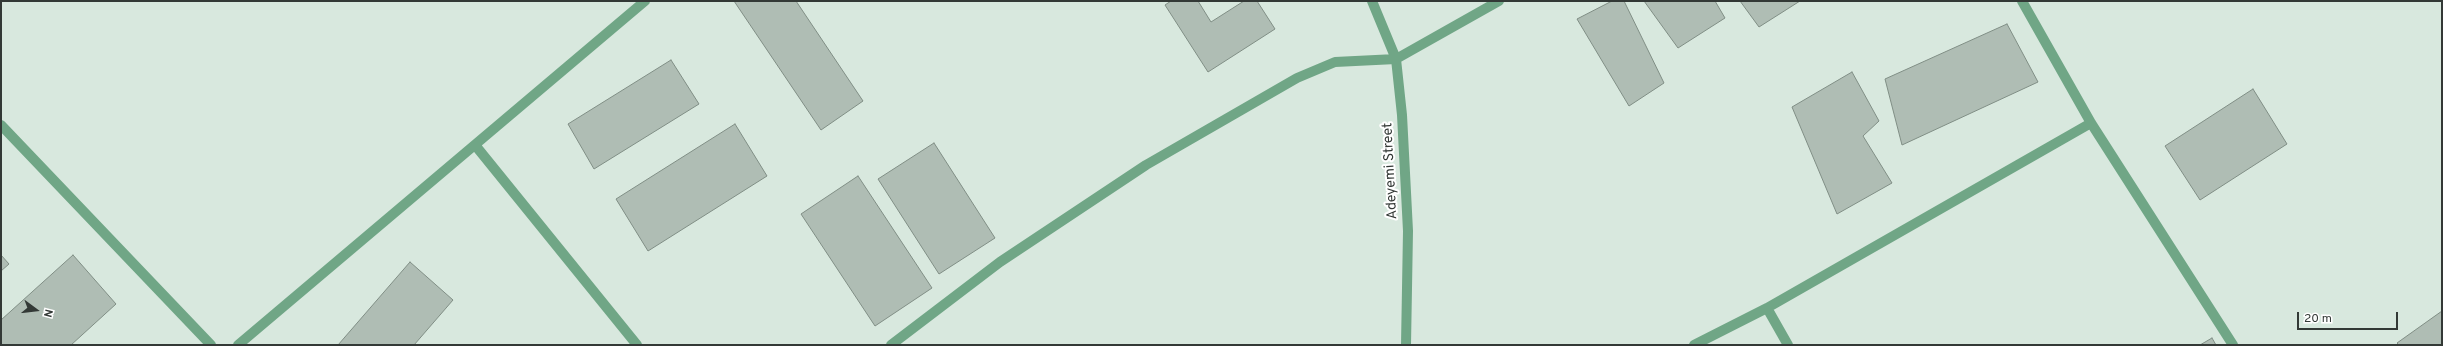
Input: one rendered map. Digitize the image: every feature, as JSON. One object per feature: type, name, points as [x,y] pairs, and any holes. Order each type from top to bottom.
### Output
[{"type":"street","points":[[238,345],[645,1]]},
{"type":"street","name":"Adeyemi Street","points":[[1372,1],[1396,59],[1402,115],[1408,231],[1406,345]]},
{"type":"street","points":[[891,345],[1000,262],[1146,165],[1297,78],[1335,62],[1396,59],[1499,1]]},
{"type":"street","points":[[2022,1],[2091,123],[2233,345]]},
{"type":"street","points":[[1694,345],[1767,308],[2091,123]]},
{"type":"street","points":[[1,124],[212,345]]},
{"type":"street","points":[[475,145],[638,345]]},
{"type":"street","points":[[1767,308],[1788,345]]},
{"type":"building","points":[[734,1],[796,1],[863,101],[821,130]]},
{"type":"building","points":[[1171,1],[1198,1],[1211,22],[1244,1],[1257,1],[1275,29],[1208,72],[1165,5]]},
{"type":"building","points":[[1612,1],[1624,1],[1664,83],[1629,106],[1577,19]]},
{"type":"building","points":[[1644,1],[1715,1],[1725,18],[1678,48]]},
{"type":"building","points":[[1740,1],[1800,1],[1759,27]]},
{"type":"building","points":[[2007,24],[2038,82],[1902,145],[1885,79]]},
{"type":"building","points":[[671,60],[699,104],[594,169],[568,124]]},
{"type":"building","points":[[1852,72],[1879,121],[1863,136],[1892,183],[1837,214],[1792,107]]},
{"type":"building","points":[[2253,89],[2287,144],[2200,200],[2165,146]]},
{"type":"building","points":[[735,124],[767,176],[648,251],[616,199]]},
{"type":"building","points":[[934,143],[995,238],[939,274],[878,179]]},
{"type":"building","points":[[858,176],[932,288],[875,326],[801,214]]},
{"type":"building","points":[[1,255],[9,264],[1,271]]},
{"type":"building","points":[[73,255],[116,304],[71,345],[1,345],[1,320]]},
{"type":"building","points":[[410,262],[453,300],[414,345],[338,345]]},
{"type":"building","points":[[2442,311],[2442,345],[2399,345],[2397,343]]},
{"type":"building","points":[[2212,338],[2216,345],[2200,345]]}]
